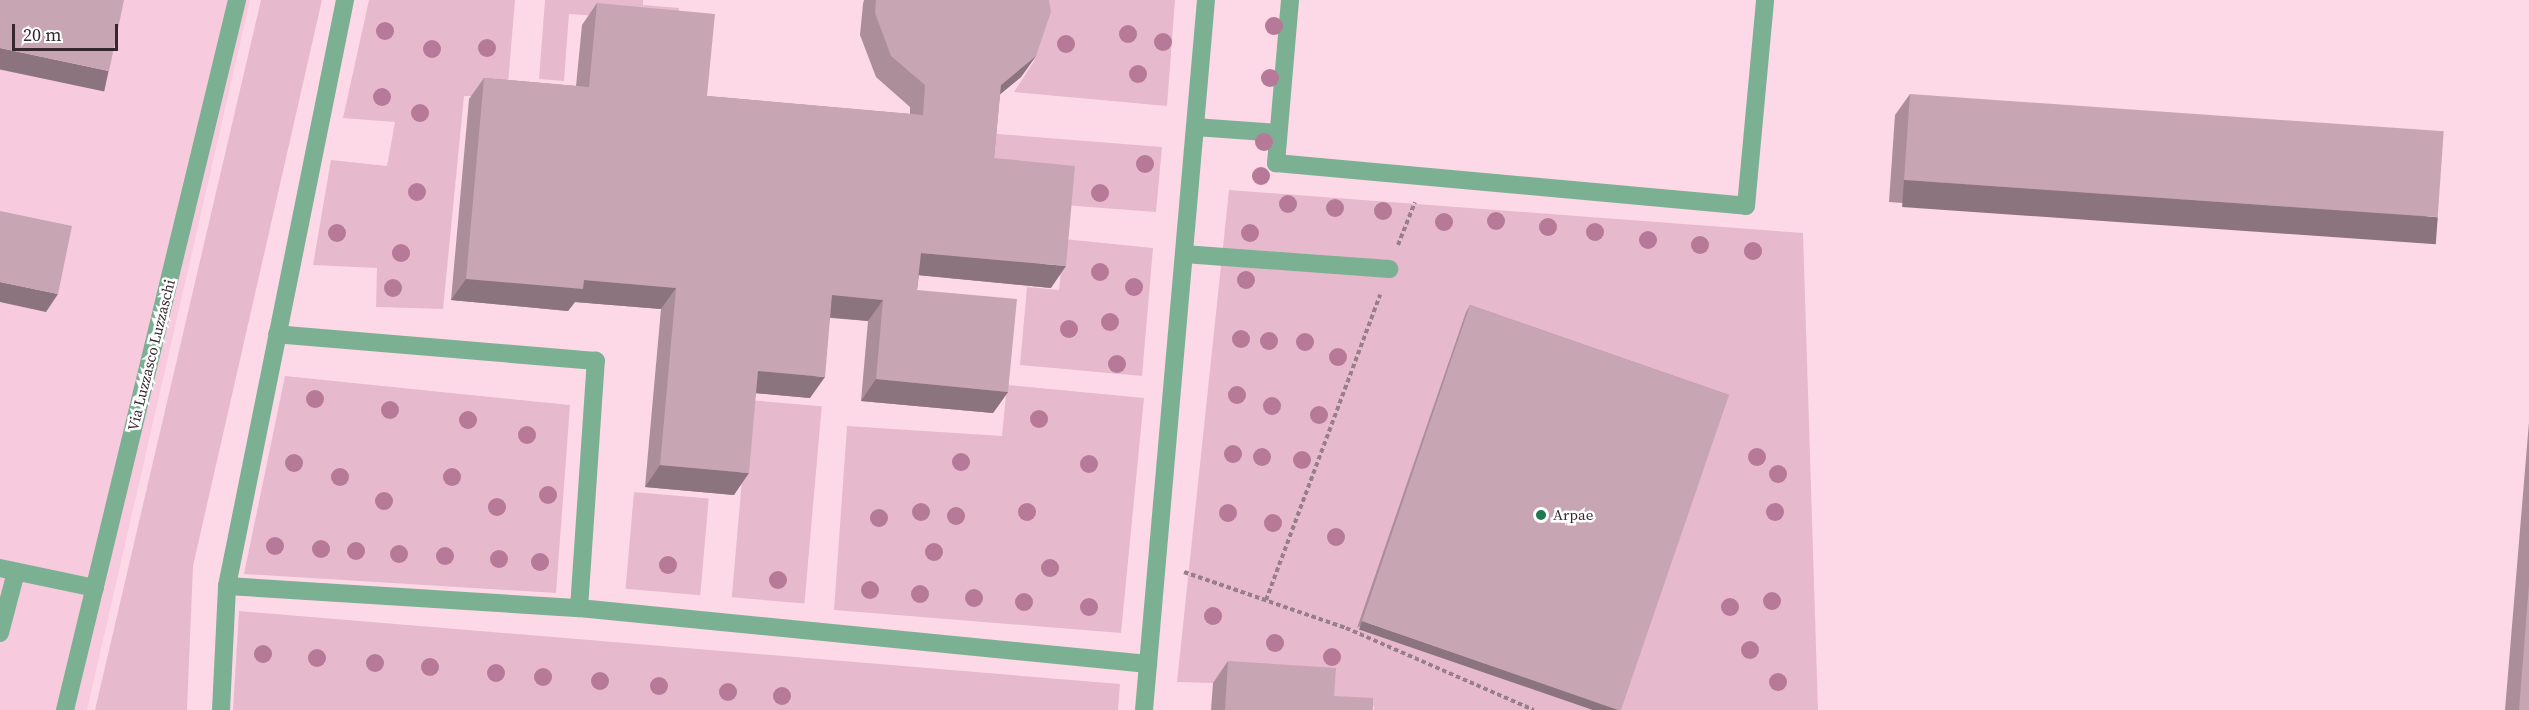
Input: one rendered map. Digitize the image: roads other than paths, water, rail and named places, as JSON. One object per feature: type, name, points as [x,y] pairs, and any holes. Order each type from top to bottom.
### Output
[{"type":"street","name":"Via Luzzasco Luzzaschi","points":[[65,710],[237,0]]},
{"type":"street","points":[[221,710],[227,586],[345,0]]},
{"type":"street","points":[[1144,710],[1206,0]]},
{"type":"street","points":[[1290,0],[1276,163],[1746,206],[1765,0]]},
{"type":"street","points":[[1195,127],[1278,134]]},
{"type":"street","points":[[1184,254],[1389,269]]},
{"type":"street","points":[[277,334],[596,361],[579,608]]},
{"type":"street","points":[[0,633],[8,570],[95,588]]},
{"type":"street","points":[[227,586],[579,608],[1148,664]]},
{"type":"place","name":"Arpae","points":[[1541,515]]}]
